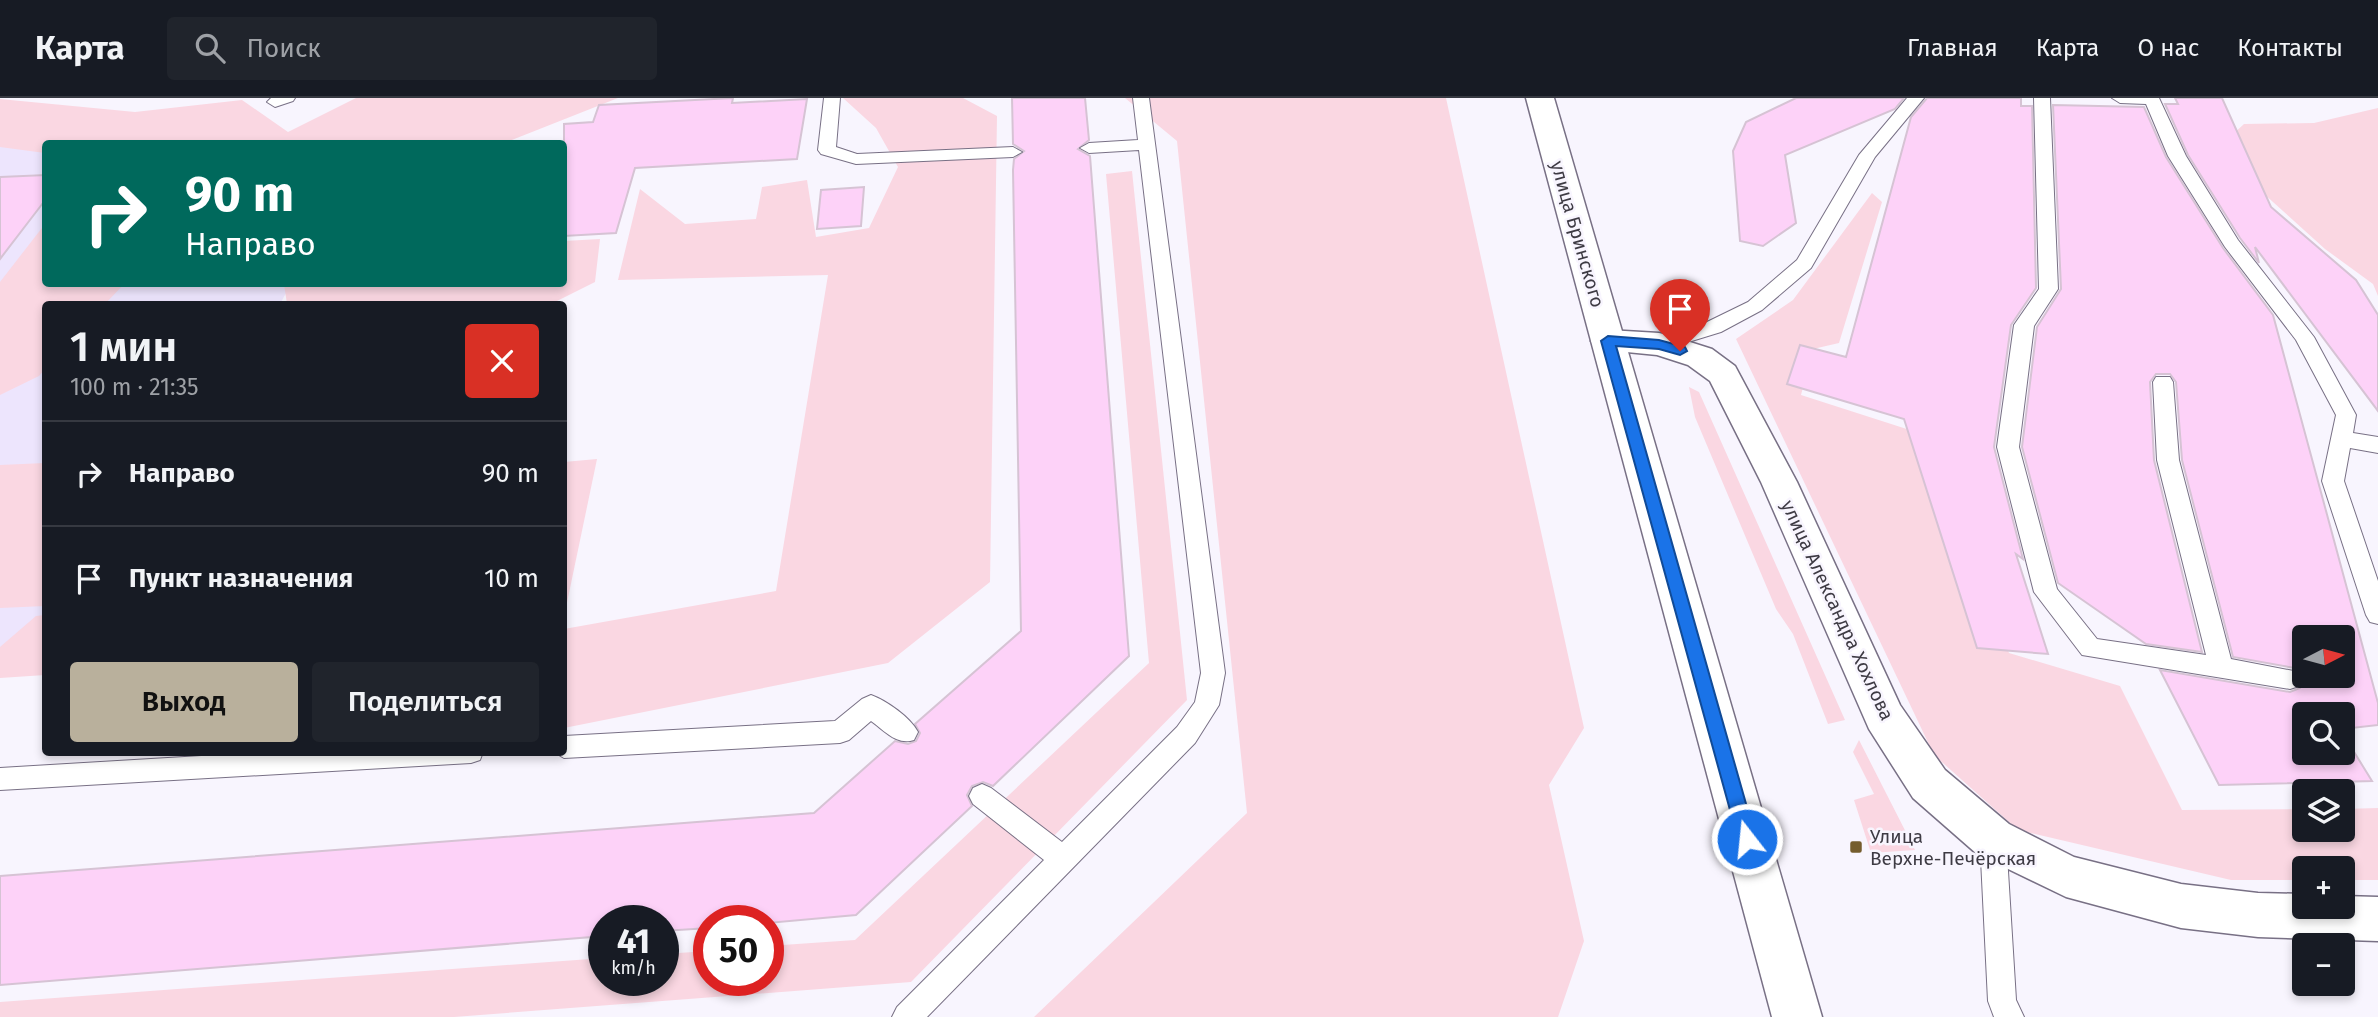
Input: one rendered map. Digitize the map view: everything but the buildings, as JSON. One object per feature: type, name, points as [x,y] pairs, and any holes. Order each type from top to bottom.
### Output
[{"type":"main road","name":"улица Бринского","points":[[1540,98],[1797,1017]]},
{"type":"main road","name":"улица Александра Хохлова","points":[[1608,341],[1659,344],[1700,357],[1723,374],[1779,482],[1884,716],[1929,784],[1993,839],[2066,876],[2181,906],[2258,915],[2378,919]]},
{"type":"lane","points":[[832,98],[827,150],[856,159],[1013,152]]},
{"type":"lane","points":[[907,1017],[1186,735],[1207,705],[1213,673],[1141,98]]},
{"type":"lane","points":[[1659,344],[1714,327],[1755,306],[1804,264],[1868,155],[1916,98]]},
{"type":"lane","points":[[2042,98],[2049,289],[2024,325],[2008,447],[2046,592],[2090,648],[2290,678]]},
{"type":"lane","points":[[2120,98],[2151,99],[2177,156],[2231,243],[2304,337],[2346,415],[2333,481],[2378,615]]},
{"type":"lane","points":[[1089,148],[1145,145]]},
{"type":"lane","points":[[2163,382],[2168,460],[2221,667]]},
{"type":"lane","points":[[2342,439],[2378,445]]},
{"type":"lane","points":[[567,747],[840,732],[870,706],[905,733]]},
{"type":"lane","points":[[0,779],[401,756]]},
{"type":"lane","points":[[982,796],[1064,859]]},
{"type":"lane","points":[[1993,839],[2000,921],[2002,1002],[2009,1017]]},
{"type":"shaded area","points":[[356,98],[618,98],[512,140],[42,140],[42,153],[0,147],[0,99],[135,112],[242,100],[288,132]]},
{"type":"shaded area","points":[[843,98],[963,98],[997,116],[990,582],[888,663],[567,727],[567,628],[776,591],[828,275],[618,280],[640,189],[685,224],[756,219],[762,187],[807,180],[816,237],[869,228],[898,167],[876,128]]},
{"type":"shaded area","points":[[1125,98],[1446,98],[1584,728],[1549,785],[1584,941],[1558,1017],[1034,1017],[1247,813],[1177,141]]},
{"type":"shaded area","points":[[2378,108],[2378,296],[2373,284],[2325,249],[2263,193],[2231,136],[2244,124],[2314,123]]},
{"type":"shaded area","points":[[0,128],[42,143],[42,287],[289,287],[282,301],[42,301],[42,657],[0,660]]},
{"type":"shaded area","points":[[1132,171],[1187,700],[911,982],[784,992],[784,945],[855,940],[1149,663],[1106,174]]},
{"type":"shaded area","points":[[1872,193],[1882,202],[1839,343],[1813,349],[1801,395],[1916,432],[2009,653],[2120,686],[2182,810],[2292,809],[2292,842],[2355,842],[2355,809],[2378,808],[2378,880],[2355,880],[2355,856],[2292,856],[2292,880],[2231,880],[2018,830],[1934,755],[1736,339],[1793,300]]},
{"type":"shaded area","points":[[42,228],[42,287],[121,287],[108,301],[42,301],[42,372],[0,395],[0,282]]},
{"type":"shaded area","points":[[600,239],[595,282],[557,301],[287,301],[284,287],[567,287],[567,241]]},
{"type":"shaded area","points":[[1689,387],[1699,392],[1845,720],[1828,724],[1793,634],[1776,609],[1695,417]]},
{"type":"shaded area","points":[[597,459],[567,603],[567,462]]},
{"type":"shaded area","points":[[42,463],[42,606],[0,608],[0,465]]},
{"type":"shaded area","points":[[42,615],[42,675],[0,678],[0,647],[36,616]]},
{"type":"shaded area","points":[[1859,740],[1915,850],[1871,853],[1854,800],[1874,794],[1853,752]]},
{"type":"shaded area","points":[[693,952],[693,996],[728,996],[454,1017],[0,1017],[0,1002],[588,959],[588,996],[679,996],[679,953]]},
{"type":"place","name":"Улица Верхне-Печёрская","points":[[1856,847]]},
{"type":"route","points":[[1680,351],[1659,344],[1608,341],[1747,839]]}]
